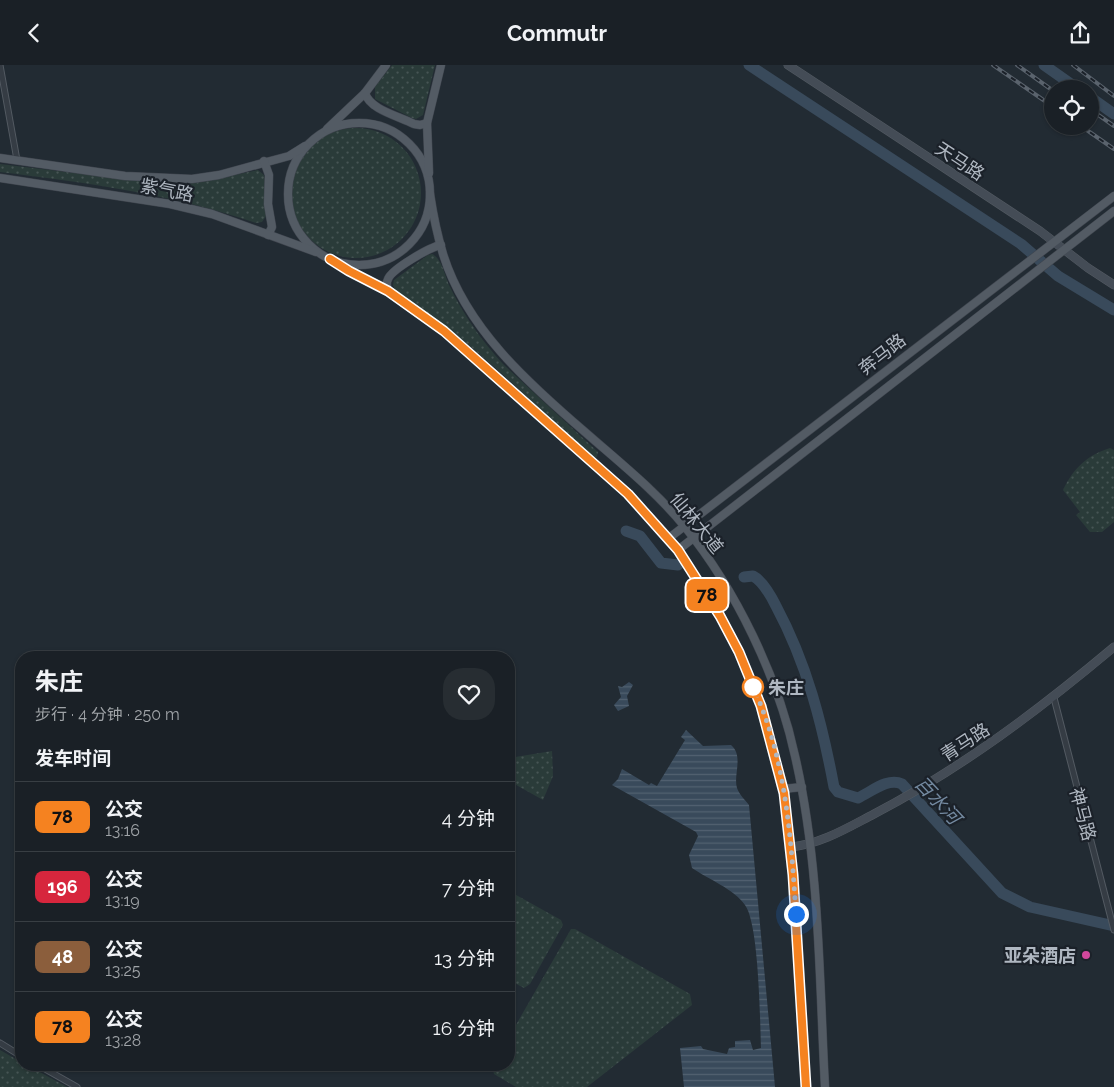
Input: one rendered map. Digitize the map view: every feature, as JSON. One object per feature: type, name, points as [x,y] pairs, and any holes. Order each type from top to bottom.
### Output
[{"type":"main road","points":[[386,65],[365,93],[311,142],[300,155],[291,175],[289,204],[297,230],[305,241],[330,259],[359,265],[373,263],[394,255],[410,243],[420,229],[427,211],[430,194],[426,123],[441,65]]},
{"type":"main road","points":[[365,93],[367,99],[373,105],[414,124],[426,123]]},
{"type":"main road","points":[[320,135],[332,129],[351,124],[367,124],[388,129],[414,149],[422,162],[429,183]]},
{"type":"main road","name":"紫气路","points":[[0,158],[159,179],[219,175],[264,161],[288,156],[311,142]]},
{"type":"main road","points":[[264,161],[269,175],[268,204],[272,227],[268,235]]},
{"type":"main road","name":"紫气路","points":[[0,178],[170,204],[212,215],[322,254]]},
{"type":"main road","name":"仙林大道","points":[[430,194],[443,254],[466,304],[492,343],[546,397],[624,465],[684,525],[727,587],[756,646],[784,716],[802,787],[810,845],[825,1087]]},
{"type":"main road","name":"奔马路","points":[[669,538],[1114,196]]},
{"type":"main road","name":"奔马路","points":[[678,550],[1114,211]]},
{"type":"main road","points":[[388,291],[387,281],[392,273],[425,251],[441,245]]},
{"type":"main road","name":"仙林大道","points":[[330,259],[388,291],[444,331],[628,494],[669,538],[720,616],[739,652],[761,706],[783,789],[791,847],[806,1087]]},
{"type":"main road","points":[[783,789],[802,787]]},
{"type":"street","points":[[0,65],[17,160]]},
{"type":"street","name":"天马路","points":[[788,65],[1053,242],[1114,285]]},
{"type":"street","name":"青马路","points":[[791,847],[810,845],[906,797],[971,757],[1054,698],[1114,647]]},
{"type":"street","name":"神马路","points":[[1054,698],[1114,930]]},
{"type":"street","points":[[0,1043],[15,1052]]},
{"type":"street","points":[[48,1071],[76,1087]]},
{"type":"shaded area","points":[[392,65],[435,65],[423,115],[416,119],[375,99],[375,87]]},
{"type":"shaded area","points":[[356,128],[381,133],[402,147],[416,168],[421,193],[416,218],[402,239],[381,253],[356,258],[331,253],[310,239],[296,218],[291,193],[296,168],[310,147],[331,133]]},
{"type":"shaded area","points":[[0,164],[158,183],[199,182],[258,170],[264,175],[265,179],[266,216],[262,222],[256,223],[193,204],[161,197],[97,185],[0,172]]},
{"type":"shaded area","points":[[432,254],[441,264],[461,308],[488,346],[503,364],[598,452],[597,457],[592,458],[498,370],[449,329],[396,292],[393,285],[394,280]]},
{"type":"shaded area","points":[[1110,448],[1114,450],[1114,522],[1102,532],[1090,532],[1076,515],[1080,512],[1063,490],[1076,469],[1094,455]]},
{"type":"shaded area","points":[[552,751],[553,776],[543,800],[515,784],[515,757]]},
{"type":"shaded area","points":[[515,894],[561,920],[563,925],[530,984],[524,988],[515,983]]},
{"type":"shaded area","points":[[571,929],[575,929],[690,994],[692,1005],[587,1087],[516,1087],[494,1074],[493,1071],[515,1071],[515,1027]]},
{"type":"shaded area","points":[[0,1050],[15,1059],[15,1071],[38,1071],[67,1087],[0,1087]]},
{"type":"water","points":[[629,682],[633,685],[627,696],[629,706],[618,711],[614,705],[621,697],[618,686],[622,687]]},
{"type":"water","points":[[686,730],[703,746],[731,745],[737,755],[737,788],[749,805],[775,1087],[684,1087],[680,1048],[701,1046],[703,1049],[727,1054],[729,1048],[735,1047],[735,1041],[750,1040],[753,1050],[761,1048],[756,951],[750,915],[745,905],[728,889],[692,868],[689,855],[698,836],[696,832],[612,785],[618,779],[622,769],[649,785],[651,783],[657,786],[685,740],[681,737]]},
{"type":"waterway","points":[[749,65],[1021,244],[1058,276],[1114,310]]},
{"type":"waterway","points":[[1044,65],[1065,80]]},
{"type":"waterway","points":[[1099,103],[1114,114]]},
{"type":"waterway","name":"百水河","points":[[626,531],[640,536],[661,563],[678,565]]},
{"type":"waterway","name":"百水河","points":[[744,577],[753,576],[763,585],[772,598],[787,628],[812,694],[819,717],[834,787],[838,792],[858,798],[891,782],[902,784],[1002,893],[1030,907],[1114,926]]},
{"type":"railway","points":[[993,65],[1044,100]]},
{"type":"railway","points":[[1017,65],[1044,84]]},
{"type":"railway","points":[[1073,65],[1114,96]]},
{"type":"railway","points":[[1099,115],[1114,126]]},
{"type":"railway","points":[[1094,135],[1114,149]]},
{"type":"bus line","name":"78","points":[[330,259],[388,291],[444,331],[628,494],[669,538],[697,578],[720,616],[739,652],[761,706],[784,793],[793,875],[806,1087]]},
{"type":"place","name":"朱庄","points":[[753,687]]},
{"type":"place","name":"亚朵酒店","points":[[1086,955]]},
{"type":"route","points":[[753,687],[761,706],[784,793],[796,914]]}]
